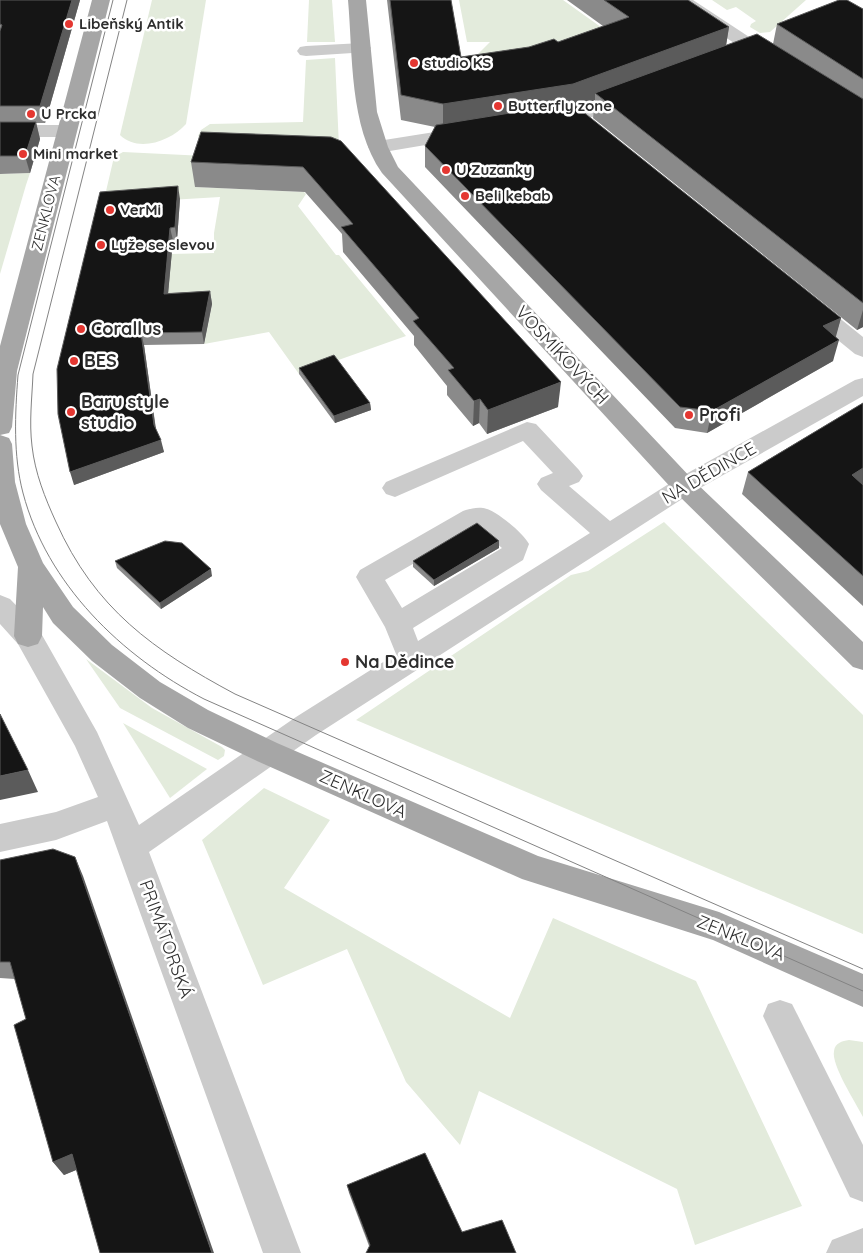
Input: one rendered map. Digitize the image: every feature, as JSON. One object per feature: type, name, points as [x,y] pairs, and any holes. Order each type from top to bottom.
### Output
[{"type":"main road","name":"ZENKLOVA","points":[[0,427],[5,371],[101,0]]},
{"type":"main road","name":"VOSMÍKOVÝCH","points":[[357,0],[368,112],[378,147],[388,169],[684,486],[863,659]]},
{"type":"main road","name":"ZENKLOVA","points":[[0,444],[1,482],[13,524],[31,567],[63,615],[102,653],[143,685],[198,719],[267,752],[533,869],[719,927],[863,991]]},
{"type":"main road","points":[[28,636],[31,567]]},
{"type":"street","points":[[681,0],[745,52],[789,71]]},
{"type":"street","points":[[306,51],[362,48]]},
{"type":"street","points":[[528,123],[582,122],[640,92]]},
{"type":"street","points":[[0,130],[67,131]]},
{"type":"street","points":[[378,147],[481,130]]},
{"type":"street","points":[[795,294],[863,349]]},
{"type":"street","name":"NA DĚDINCE","points":[[132,847],[267,752],[684,486],[863,386]]},
{"type":"street","points":[[395,488],[527,430],[570,476],[550,484],[608,534]]},
{"type":"street","points":[[397,624],[514,553],[516,544],[482,517],[472,518],[369,577],[397,624],[412,658]]},
{"type":"street","name":"PRIMÁTORSKÁ","points":[[0,606],[28,636],[87,741],[116,804],[282,1253]]},
{"type":"street","points":[[0,838],[56,826],[116,804]]},
{"type":"street","points":[[780,1016],[863,1184]]},
{"type":"street","points":[[845,1253],[863,1246]]},
{"type":"green space","points":[[152,0],[206,0],[186,124],[163,140],[145,144],[127,140],[120,135]]},
{"type":"green space","points":[[309,0],[332,0],[335,42],[307,42]]},
{"type":"green space","points":[[459,0],[563,0],[605,30],[460,72],[490,42],[467,42]]},
{"type":"green space","points":[[712,0],[806,0],[770,32],[760,33],[750,27],[756,21],[736,7],[727,10]]},
{"type":"green space","points":[[335,58],[339,147],[201,140],[198,136],[201,130],[210,124],[303,122],[306,60]]},
{"type":"green space","points":[[123,152],[205,156],[195,187],[304,192],[306,194],[298,206],[336,255],[339,255],[406,336],[299,374],[269,332],[204,344],[212,304],[158,307],[170,254],[214,253],[214,233],[220,197],[103,204],[114,157]]},
{"type":"green space","points":[[30,173],[26,185],[0,274],[0,174]]},
{"type":"green space","points":[[664,522],[863,715],[863,934],[356,720],[571,575],[588,571]]},
{"type":"green space","points":[[86,659],[152,708],[222,747],[225,750],[224,756],[218,760],[120,708]]},
{"type":"green space","points":[[123,723],[207,769],[170,798]]},
{"type":"green space","points":[[264,788],[330,820],[284,888],[510,1018],[553,918],[696,981],[802,1206],[695,1245],[677,1189],[479,1091],[460,1145],[406,1082],[347,949],[263,985],[202,840]]},
{"type":"green space","points":[[849,1040],[863,1042],[863,1117],[840,1074],[834,1057],[837,1044]]},
{"type":"building","points":[[0,0],[72,0],[40,106],[0,106],[0,31],[2,25],[0,24]]},
{"type":"building","points":[[390,0],[451,0],[461,57],[529,47],[554,39],[558,42],[629,17],[604,0],[688,0],[729,27],[573,84],[443,104],[401,95]]},
{"type":"building","points":[[839,0],[847,0],[863,9],[863,79],[777,24]]},
{"type":"building","points":[[757,34],[863,99],[863,303],[595,93]]},
{"type":"building","points":[[572,103],[841,318],[823,326],[839,340],[712,411],[680,407],[425,146],[436,125]]},
{"type":"building","points":[[0,122],[36,122],[25,156],[0,156]]},
{"type":"building","points":[[201,132],[331,137],[341,141],[561,382],[488,410],[480,399],[474,401],[448,370],[454,368],[413,321],[419,318],[341,227],[353,224],[303,167],[191,162]]},
{"type":"building","points":[[178,186],[175,227],[170,228],[164,294],[210,291],[202,332],[141,333],[154,425],[161,440],[70,472],[58,414],[57,369],[100,192]]},
{"type":"building","points":[[334,355],[370,403],[334,416],[299,368]]},
{"type":"building","points":[[863,403],[863,468],[852,475],[863,485],[863,576],[748,472]]},
{"type":"building","points":[[477,523],[499,541],[434,580],[413,561]]},
{"type":"building","points":[[165,541],[182,543],[211,569],[160,603],[115,561]]},
{"type":"building","points":[[0,714],[28,770],[0,776]]},
{"type":"building","points":[[53,849],[75,857],[212,1253],[100,1253],[72,1154],[53,1162],[14,1025],[26,1019],[10,962],[0,962],[0,860]]},
{"type":"building","points":[[425,1153],[462,1232],[502,1220],[516,1253],[366,1253],[370,1245],[347,1185]]},
{"type":"tram line","points":[[113,0],[18,375],[16,449],[23,493],[34,526],[50,558],[69,587],[91,614],[117,639],[173,682],[204,699],[863,991]]},
{"type":"tram line","points":[[127,0],[33,374],[31,437],[38,476],[56,522],[72,553],[89,579],[108,603],[129,624],[153,643],[205,678],[235,694],[863,969]]},
{"type":"place","name":"Libeňský Antik","points":[[69,24]]},
{"type":"place","name":"studio KS","points":[[414,63]]},
{"type":"place","name":"Butterfly zone","points":[[498,106]]},
{"type":"place","name":"U Prcka","points":[[31,114]]},
{"type":"place","name":"Mini market","points":[[23,154]]},
{"type":"place","name":"U Zuzanky","points":[[446,170]]},
{"type":"place","name":"Beli kebab","points":[[465,196]]},
{"type":"place","name":"VerMi","points":[[110,210]]},
{"type":"place","name":"Lyže se slevou","points":[[101,245]]},
{"type":"place","name":"Corallus","points":[[81,329]]},
{"type":"place","name":"BES","points":[[74,361]]},
{"type":"place","name":"Baru style studio","points":[[71,412]]},
{"type":"place","name":"Profi","points":[[689,415]]},
{"type":"place","name":"Na Dědince","points":[[345,662]]}]
